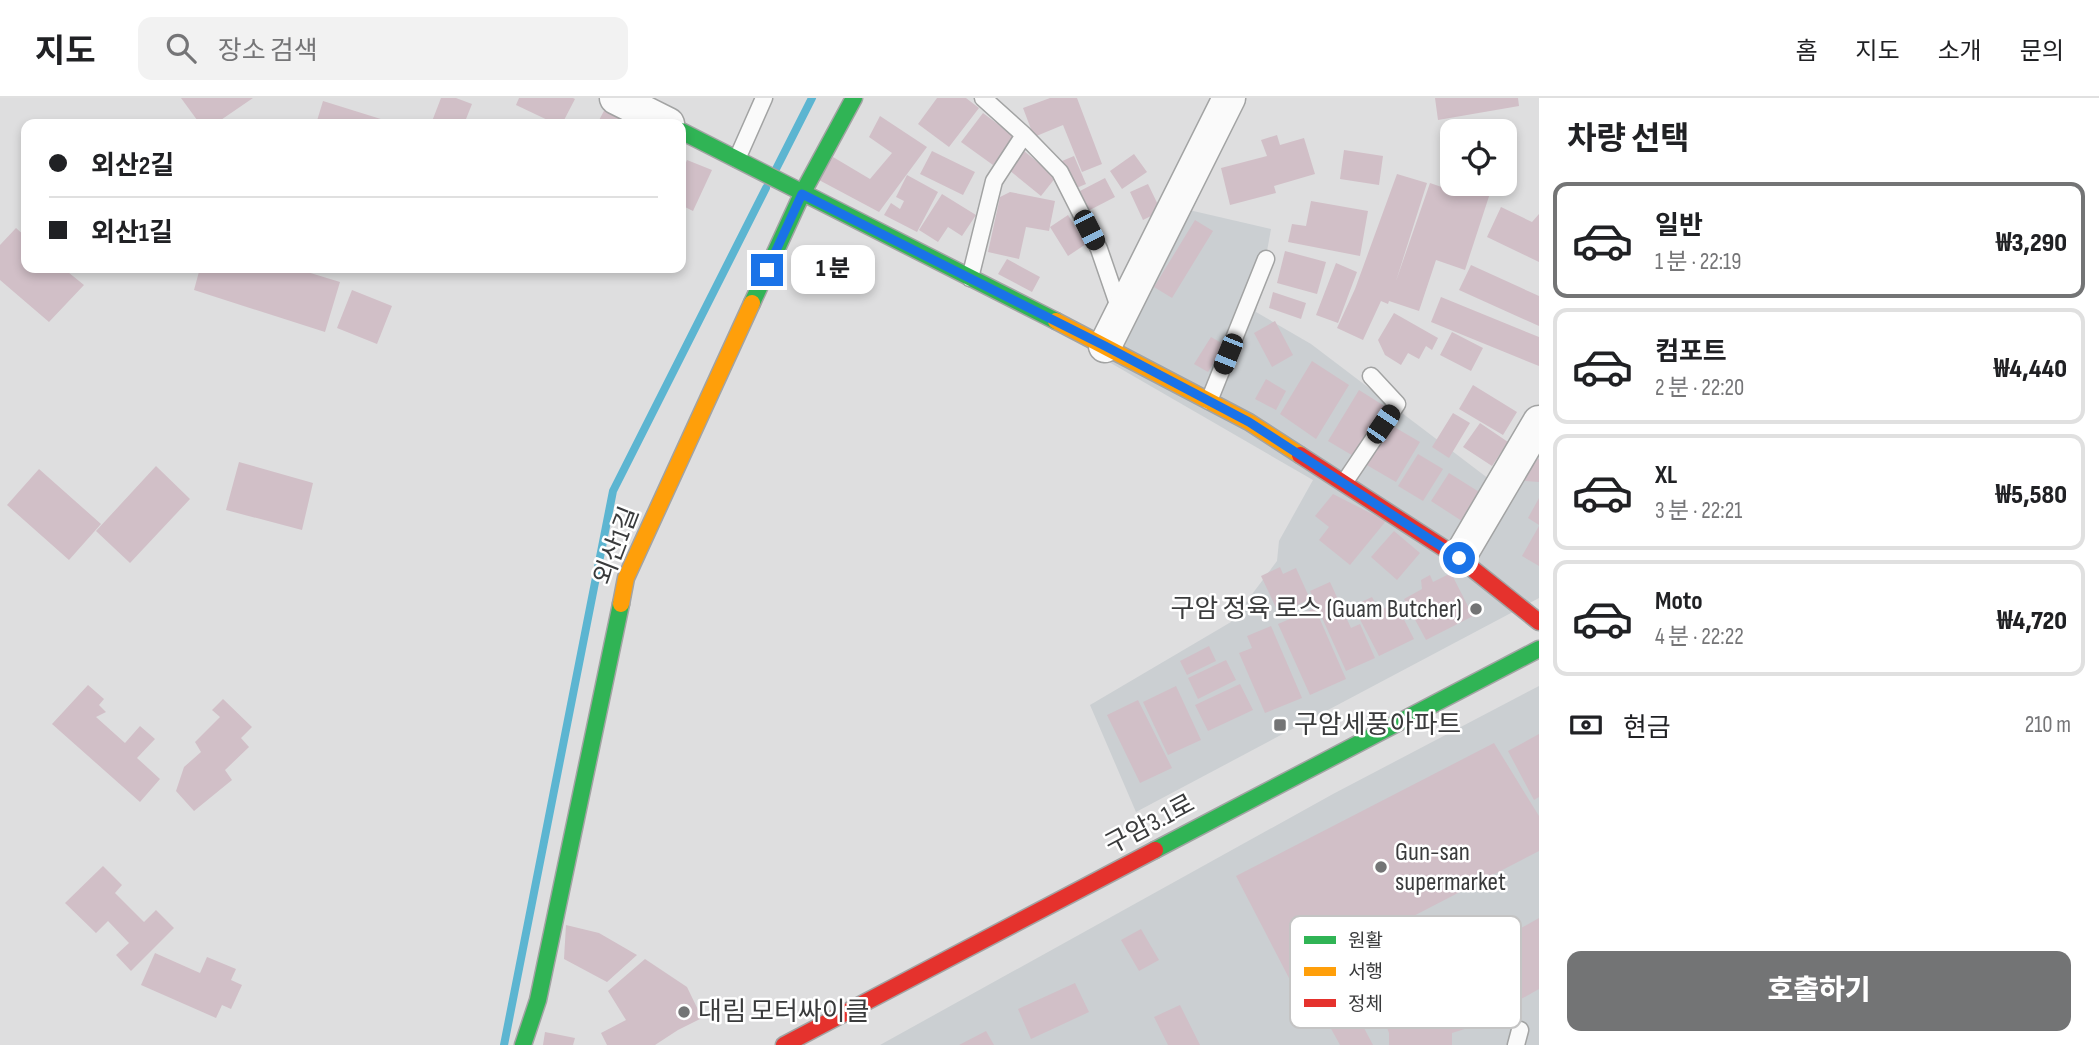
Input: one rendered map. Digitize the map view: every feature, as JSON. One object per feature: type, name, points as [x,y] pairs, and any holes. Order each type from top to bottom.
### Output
[{"type":"street","points":[[615,98],[658,119]]},
{"type":"street","name":"외산1길","points":[[523,1045],[538,1000],[626,578],[795,190],[854,98]]},
{"type":"street","points":[[1105,346],[1229,98]]},
{"type":"street","points":[[686,134],[1249,422],[1459,558],[1539,622]]},
{"type":"street","points":[[1459,558],[1539,422]]},
{"type":"street","name":"구암3.1로","points":[[784,1045],[1539,649]]},
{"type":"lane","points":[[737,159],[764,98]]},
{"type":"lane","points":[[983,98],[1060,172],[1099,249],[1122,315]]},
{"type":"lane","points":[[970,278],[995,181],[1024,135]]},
{"type":"lane","points":[[1209,401],[1266,259]]},
{"type":"lane","points":[[1344,483],[1397,404],[1371,376]]},
{"type":"shaded area","points":[[1189,210],[1271,229],[1256,312],[1311,344],[1489,479],[1539,411],[1539,598],[1136,812],[1090,705],[1231,622],[1277,561],[1279,541],[1313,480],[1109,362]]},
{"type":"shaded area","points":[[1539,686],[1539,1045],[880,1045],[1333,794]]},
{"type":"building","points":[[181,98],[253,98],[222,119],[196,119]]},
{"type":"building","points":[[441,98],[456,98],[472,104],[466,119],[433,119]]},
{"type":"building","points":[[519,98],[575,99],[565,119],[545,119],[516,105]]},
{"type":"building","points":[[937,98],[966,98],[979,108],[949,147],[918,124]]},
{"type":"building","points":[[1050,98],[1077,98],[1102,164],[1082,172],[1063,125],[1034,137],[1023,108]]},
{"type":"building","points":[[1435,98],[1518,98],[1519,106],[1438,120]]},
{"type":"building","points":[[323,101],[381,119],[318,119]]},
{"type":"building","points":[[605,109],[626,119],[600,119]]},
{"type":"building","points":[[983,113],[1015,137],[993,165],[961,142]]},
{"type":"building","points":[[880,116],[927,147],[879,212],[819,180],[833,157],[870,179],[892,153],[869,137]]},
{"type":"building","points":[[1277,135],[1280,145],[1304,138],[1315,174],[1274,186],[1276,193],[1230,205],[1221,168],[1267,156],[1261,140]]},
{"type":"building","points":[[1344,150],[1383,156],[1379,185],[1340,179]]},
{"type":"building","points":[[932,151],[975,172],[963,195],[920,174]]},
{"type":"building","points":[[1024,151],[1056,177],[1041,196],[1009,170]]},
{"type":"building","points":[[1134,154],[1147,172],[1122,189],[1110,171]]},
{"type":"building","points":[[1074,156],[1086,184],[1074,189],[1062,161]]},
{"type":"building","points":[[687,160],[712,170],[693,211],[686,208]]},
{"type":"building","points":[[1397,174],[1427,183],[1396,281],[1430,183],[1440,186],[1440,196],[1489,196],[1465,270],[1436,260],[1419,311],[1381,301],[1363,340],[1337,328],[1355,289]]},
{"type":"building","points":[[907,175],[938,192],[917,232],[884,215],[891,203],[900,209],[904,201],[896,197]]},
{"type":"building","points":[[1105,178],[1115,197],[1086,212],[1076,193]]},
{"type":"building","points":[[1148,184],[1161,211],[1143,220],[1130,192]]},
{"type":"building","points":[[1010,192],[1055,201],[1049,231],[1026,227],[1019,259],[988,252],[1000,197]]},
{"type":"building","points":[[942,194],[976,215],[962,236],[948,227],[938,242],[919,230]]},
{"type":"building","points":[[1311,201],[1368,211],[1360,256],[1288,242],[1292,224],[1306,226]]},
{"type":"building","points":[[1501,207],[1532,222],[1539,214],[1539,262],[1487,237]]},
{"type":"building","points":[[1068,215],[1086,244],[1068,256],[1050,227]]},
{"type":"building","points":[[1195,220],[1213,231],[1172,298],[1154,287]]},
{"type":"building","points":[[16,228],[21,232],[21,273],[69,273],[84,285],[49,322],[0,280],[0,245]]},
{"type":"building","points":[[1285,251],[1326,262],[1317,294],[1277,283]]},
{"type":"building","points":[[1007,259],[1040,277],[1032,292],[998,274]]},
{"type":"building","points":[[1336,263],[1357,272],[1338,323],[1316,315]]},
{"type":"building","points":[[1471,265],[1539,296],[1539,326],[1459,290]]},
{"type":"building","points":[[199,273],[310,273],[340,282],[325,332],[194,290]]},
{"type":"building","points":[[352,290],[392,306],[377,344],[337,328]]},
{"type":"building","points":[[1273,292],[1306,303],[1301,319],[1269,308]]},
{"type":"building","points":[[1441,297],[1539,337],[1539,366],[1431,322]]},
{"type":"building","points":[[1394,313],[1438,338],[1432,350],[1426,346],[1419,359],[1408,353],[1401,365],[1385,355],[1378,340]]},
{"type":"building","points":[[1275,321],[1293,355],[1272,367],[1254,333]]},
{"type":"building","points":[[1452,332],[1483,348],[1471,371],[1440,355]]},
{"type":"building","points":[[1211,337],[1225,345],[1208,372],[1194,364]]},
{"type":"building","points":[[1312,361],[1349,385],[1316,439],[1280,414]]},
{"type":"building","points":[[1266,379],[1286,391],[1276,410],[1255,399]]},
{"type":"building","points":[[1473,385],[1517,412],[1503,435],[1459,409]]},
{"type":"building","points":[[1359,390],[1386,407],[1355,457],[1328,441]]},
{"type":"building","points":[[1453,413],[1470,423],[1449,458],[1432,447]]},
{"type":"building","points":[[1480,423],[1508,442],[1492,466],[1463,447]]},
{"type":"building","points":[[1389,424],[1420,442],[1396,482],[1365,464]]},
{"type":"building","points":[[1418,454],[1443,469],[1423,501],[1398,486]]},
{"type":"building","points":[[1527,458],[1539,459],[1539,482],[1525,481]]},
{"type":"building","points":[[239,462],[313,483],[302,530],[226,510]]},
{"type":"building","points":[[156,466],[190,499],[130,563],[96,531]]},
{"type":"building","points":[[39,469],[101,524],[69,560],[7,505]]},
{"type":"building","points":[[1449,473],[1484,495],[1465,523],[1431,501]]},
{"type":"building","points":[[1333,494],[1386,521],[1350,565],[1319,540],[1329,527],[1315,516]]},
{"type":"building","points":[[1539,498],[1539,525],[1528,518]]},
{"type":"building","points":[[1539,526],[1539,566],[1522,556]]},
{"type":"building","points":[[1394,531],[1420,553],[1397,580],[1371,557]]},
{"type":"building","points":[[1280,567],[1283,574],[1296,568],[1310,599],[1279,614],[1261,576]]},
{"type":"building","points":[[1451,573],[1473,616],[1426,640],[1404,599],[1422,589],[1421,580],[1430,575],[1433,582]]},
{"type":"building","points":[[1330,582],[1351,628],[1360,624],[1375,658],[1346,671],[1310,591]]},
{"type":"building","points":[[1372,597],[1379,610],[1396,604],[1414,639],[1379,656],[1353,606]]},
{"type":"building","points":[[1315,608],[1346,679],[1310,695],[1278,624]]},
{"type":"building","points":[[1271,626],[1302,698],[1265,713],[1239,653],[1252,648],[1247,636]]},
{"type":"building","points":[[1209,646],[1216,661],[1187,675],[1180,661]]},
{"type":"building","points":[[1226,660],[1236,680],[1198,699],[1188,678]]},
{"type":"building","points":[[1240,684],[1253,710],[1208,731],[1195,705]]},
{"type":"building","points":[[88,685],[104,699],[99,705],[106,712],[96,717],[125,743],[140,726],[155,739],[137,758],[160,779],[140,802],[52,724]]},
{"type":"building","points":[[1176,686],[1201,740],[1168,755],[1143,702]]},
{"type":"building","points":[[223,699],[252,727],[241,738],[249,747],[225,770],[232,780],[194,811],[176,791],[184,767],[201,752],[195,742],[220,717],[212,710]]},
{"type":"building","points":[[1138,700],[1172,768],[1140,783],[1107,715]]},
{"type":"building","points":[[1539,734],[1539,797],[1534,800],[1508,751]]},
{"type":"building","name":"Gun-san supermarket","points":[[1494,743],[1539,816],[1539,851],[1414,916],[1290,916],[1290,980],[1236,876]]},
{"type":"building","points":[[103,866],[122,885],[115,893],[144,922],[156,910],[174,928],[131,971],[116,955],[129,943],[108,921],[96,933],[65,903]]},
{"type":"building","points":[[1539,918],[1539,989],[1521,999],[1521,928]]},
{"type":"building","points":[[566,925],[599,933],[637,955],[607,982],[564,959]]},
{"type":"building","points":[[1141,929],[1159,960],[1139,971],[1121,940]]},
{"type":"building","points":[[155,953],[200,973],[207,957],[236,969],[231,980],[242,985],[231,1009],[222,1005],[216,1018],[141,985]]},
{"type":"building","points":[[645,959],[687,987],[702,1018],[655,1045],[607,1045],[601,1033],[626,1020],[608,991]]},
{"type":"building","points":[[1075,983],[1089,1012],[1031,1039],[1018,1009]]},
{"type":"building","points":[[1180,1005],[1200,1045],[1168,1045],[1154,1017]]},
{"type":"building","points":[[1331,1028],[1364,1028],[1373,1045],[1340,1045]]},
{"type":"building","points":[[1387,1028],[1468,1028],[1452,1033],[1452,1045],[1389,1045]]},
{"type":"building","points":[[986,1031],[994,1045],[959,1045]]},
{"type":"building","points":[[545,1032],[575,1038],[573,1045],[543,1045]]},
{"type":"waterway","points":[[775,171],[812,98]]},
{"type":"waterway","points":[[504,1045],[613,491],[766,188]]},
{"type":"traffic: fast","points":[[752,303],[802,194],[854,98]]},
{"type":"traffic: fast","points":[[686,134],[1056,321]]},
{"type":"traffic: fast","points":[[523,1045],[538,1000],[621,604]]},
{"type":"traffic: fast","points":[[1155,850],[1539,649]]},
{"type":"traffic: slow","points":[[621,604],[626,578],[752,303]]},
{"type":"traffic: slow","points":[[1056,321],[1249,422],[1300,455]]},
{"type":"traffic: jam","points":[[1300,455],[1459,558],[1539,622]]},
{"type":"traffic: jam","points":[[784,1045],[1155,850]]},
{"type":"place","name":"구암 정육 로스 (Guam Butcher)","points":[[1476,609]]},
{"type":"place","name":"구암세풍아파트","points":[[1280,725]]},
{"type":"place","name":"Gun-san supermarket","points":[[1381,867]]},
{"type":"place","name":"대림 모터싸이클","points":[[684,1012]]},
{"type":"route","points":[[767,270],[802,194],[1105,346],[1249,422],[1459,558]]}]
